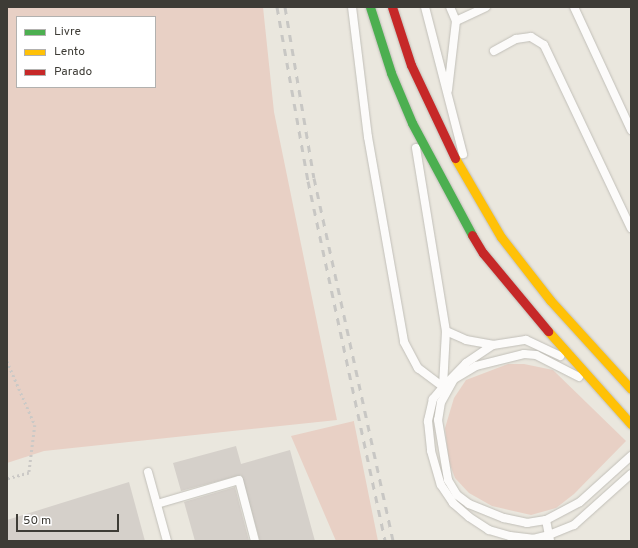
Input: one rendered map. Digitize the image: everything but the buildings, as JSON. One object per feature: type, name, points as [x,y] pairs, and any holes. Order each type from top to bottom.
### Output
[{"type":"highway","points":[[370,7],[391,73],[412,123],[437,175],[483,253],[579,367],[630,423]]},
{"type":"highway","points":[[392,7],[411,65],[434,118],[465,178],[501,237],[550,300],[631,389]]},
{"type":"lane","points":[[352,7],[368,137],[401,332],[418,368],[443,387]]},
{"type":"lane","points":[[425,7],[462,150],[501,237]]},
{"type":"lane","points":[[447,93],[456,21],[450,7]]},
{"type":"lane","points":[[456,21],[486,7]]},
{"type":"lane","points":[[574,7],[631,130]]},
{"type":"lane","points":[[494,51],[516,39],[531,37],[544,45],[631,228]]},
{"type":"lane","points":[[412,123],[446,331],[443,387]]},
{"type":"lane","points":[[446,331],[466,340],[493,345],[526,340],[579,367]]},
{"type":"lane","points":[[493,345],[466,363],[433,399],[428,420],[431,451],[439,478],[453,503],[489,530],[533,539],[549,538],[574,525],[631,474]]},
{"type":"lane","points":[[596,386],[536,355],[524,354],[476,366],[454,379],[441,402],[438,420],[440,446],[448,480],[457,495],[470,504],[504,518],[527,523],[546,520],[580,502],[631,456]]},
{"type":"lane","points":[[148,472],[167,541]]},
{"type":"lane","points":[[157,504],[239,480],[256,541]]},
{"type":"lane","points":[[546,520],[549,538]]},
{"type":"path","points":[[7,361],[34,425],[29,473],[7,479]]},
{"type":"shaded area","points":[[7,7],[263,7],[274,112],[337,420],[44,451],[7,463]]},
{"type":"shaded area","points":[[508,364],[524,364],[553,370],[626,441],[574,494],[556,508],[531,515],[492,506],[469,493],[455,478],[449,462],[445,428],[454,398],[466,380]]},
{"type":"shaded area","points":[[354,421],[378,541],[336,541],[291,436]]},
{"type":"railway","points":[[277,7],[308,181],[385,541]]},
{"type":"railway","points":[[285,7],[314,178],[393,541]]},
{"type":"traffic: fast","points":[[370,7],[391,73],[412,123],[472,235]]},
{"type":"traffic: slow","points":[[455,158],[501,237],[550,300],[631,389]]},
{"type":"traffic: slow","points":[[548,331],[631,424]]},
{"type":"traffic: jam","points":[[392,7],[411,65],[455,158]]},
{"type":"traffic: jam","points":[[472,235],[483,253],[548,331]]}]
